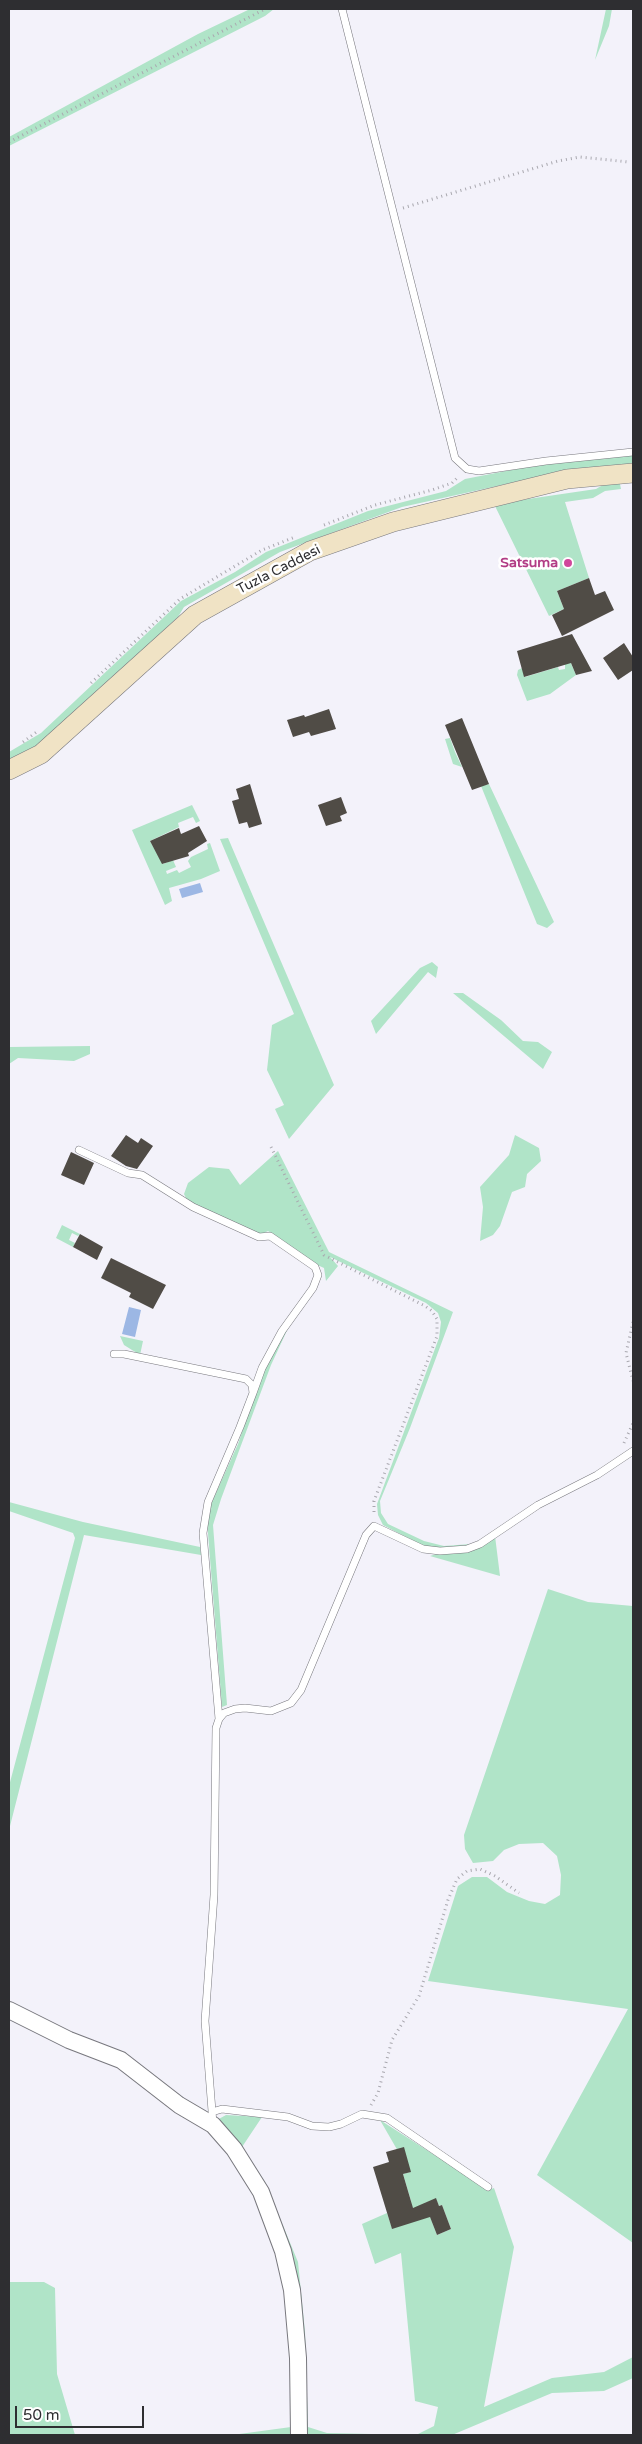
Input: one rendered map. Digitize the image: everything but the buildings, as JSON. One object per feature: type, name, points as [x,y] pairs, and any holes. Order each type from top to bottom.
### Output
[{"type":"main road","name":"Tuzla Caddesi","points":[[9,770],[41,754],[194,615],[310,551],[393,522],[567,479],[633,473]]},
{"type":"street","points":[[9,2010],[69,2040],[121,2060],[179,2105],[213,2118],[261,2192],[283,2251],[292,2290],[298,2358],[299,2435]]},
{"type":"lane","points":[[342,9],[455,458],[461,465],[479,471],[546,461],[633,452]]},
{"type":"lane","points":[[80,1150],[128,1173],[142,1175],[193,1208],[259,1237],[270,1236],[315,1267],[318,1275],[313,1288],[282,1331],[262,1368],[227,1462],[208,1502],[203,1533],[219,1719]]},
{"type":"lane","points":[[114,1354],[124,1354],[246,1379],[252,1385],[253,1393]]},
{"type":"lane","points":[[213,2118],[205,2021],[214,1895],[216,1728],[219,1719],[224,1712],[235,1709],[271,1711],[291,1703],[301,1690],[366,1535],[374,1526],[423,1549],[440,1551],[467,1549],[480,1544],[538,1505],[597,1475],[633,1451]]},
{"type":"lane","points":[[213,2118],[222,2109],[288,2117],[312,2126],[329,2127],[366,2114],[387,2118],[488,2187]]},
{"type":"path","points":[[9,142],[265,9]]},
{"type":"path","points":[[392,211],[580,156],[629,162]]},
{"type":"path","points":[[271,1146],[324,1255],[425,1306],[432,1311],[436,1319],[436,1336],[428,1360],[374,1502],[374,1526]]},
{"type":"path","points":[[633,1322],[626,1353],[633,1381]]},
{"type":"path","points":[[366,2114],[378,2093],[392,2040],[419,1996],[448,1900],[457,1879],[467,1871],[480,1869],[495,1876],[519,1893]]},
{"type":"green space","points":[[250,9],[274,9],[265,16],[9,146],[9,137],[198,34]]},
{"type":"green space","points":[[606,9],[612,9],[609,26],[595,60]]},
{"type":"green space","points":[[633,455],[633,468],[538,477],[402,507],[280,552],[184,607],[178,617],[46,740],[25,756],[9,762],[9,752],[41,733],[181,601],[235,572],[266,552],[368,511],[446,491],[465,479],[547,463]]},
{"type":"green space","points":[[619,479],[621,489],[605,491],[593,498],[565,502],[589,578],[557,591],[564,609],[549,616],[494,504],[596,489],[601,486],[601,481]]},
{"type":"green space","points":[[570,661],[576,675],[550,694],[527,701],[517,675],[518,670],[522,668],[525,677],[558,667],[559,670],[565,669],[565,664]]},
{"type":"green space","points":[[450,738],[462,767],[453,764],[445,739]]},
{"type":"green space","points":[[489,784],[554,922],[547,928],[537,924],[481,786]]},
{"type":"green space","points":[[192,805],[200,821],[196,823],[193,817],[178,823],[179,827],[150,841],[163,864],[173,860],[176,867],[166,871],[167,874],[177,870],[179,873],[191,867],[188,861],[191,857],[208,849],[207,844],[210,843],[220,871],[201,879],[169,888],[172,901],[165,905],[132,830]]},
{"type":"green space","points":[[228,838],[334,1085],[289,1139],[275,1109],[284,1105],[267,1070],[272,1025],[294,1014],[220,839]]},
{"type":"green space","points":[[432,962],[438,967],[436,978],[428,972],[376,1034],[371,1021],[420,968]]},
{"type":"green space","points":[[453,993],[463,993],[501,1020],[523,1041],[538,1042],[552,1052],[543,1069]]},
{"type":"green space","points":[[90,1046],[90,1054],[74,1061],[18,1058],[9,1064],[9,1047]]},
{"type":"green space","points":[[515,1135],[539,1148],[541,1161],[527,1174],[525,1187],[512,1192],[500,1226],[493,1235],[480,1241],[483,1207],[480,1187],[509,1155]]},
{"type":"green space","points":[[278,1151],[329,1252],[453,1312],[410,1428],[380,1501],[381,1513],[388,1524],[424,1541],[444,1546],[471,1544],[462,1548],[435,1548],[421,1545],[383,1525],[378,1515],[377,1504],[439,1338],[441,1322],[438,1313],[426,1303],[330,1257],[338,1266],[326,1281],[324,1268],[313,1263],[268,1231],[260,1235],[189,1204],[184,1194],[188,1183],[209,1167],[229,1169],[240,1185]]},
{"type":"green space","points":[[62,1225],[80,1234],[78,1236],[72,1233],[69,1240],[75,1243],[73,1247],[56,1238]]},
{"type":"green space","points":[[290,1324],[271,1365],[213,1525],[227,1705],[222,1707],[207,1521],[210,1506],[238,1444],[264,1367]]},
{"type":"green space","points":[[120,1336],[143,1341],[140,1355],[124,1345]]},
{"type":"green space","points":[[9,1502],[83,1522],[200,1547],[201,1555],[84,1535],[9,1830],[9,1786],[75,1538],[73,1533],[9,1511]]},
{"type":"green space","points":[[495,1536],[500,1576],[430,1556],[443,1552],[465,1552]]},
{"type":"green space","points":[[548,1589],[588,1602],[633,1606],[633,2243],[537,2175],[628,2009],[428,1981],[458,1886],[472,1877],[487,1877],[507,1892],[529,1901],[545,1904],[560,1895],[561,1875],[557,1856],[543,1843],[519,1844],[504,1850],[493,1861],[473,1863],[465,1849],[464,1835]]},
{"type":"green space","points":[[226,2115],[262,2117],[242,2147],[265,2182],[298,2262],[305,2332],[308,2427],[327,2433],[416,2435],[301,2435],[289,2260],[217,2120]]},
{"type":"green space","points":[[380,2120],[489,2190],[494,2188],[514,2247],[484,2407],[552,2378],[604,2372],[633,2357],[633,2378],[604,2391],[552,2393],[452,2435],[416,2435],[434,2426],[438,2407],[415,2401],[401,2253],[375,2264],[362,2224],[387,2213],[392,2228],[412,2210],[403,2174],[410,2172]],"holes":[[[436,2199],[439,2206],[442,2205],[451,2229],[437,2235],[425,2203]]]},
{"type":"green space","points":[[9,2282],[44,2282],[55,2288],[57,2374],[75,2435],[9,2435]]},
{"type":"green space","points":[[291,2427],[291,2435],[232,2435]]},
{"type":"water","points":[[200,883],[203,892],[182,898],[179,889]]},
{"type":"water","points":[[129,1307],[141,1310],[135,1337],[122,1334]]},
{"type":"place","name":"Satsuma","points":[[568,563]]}]
